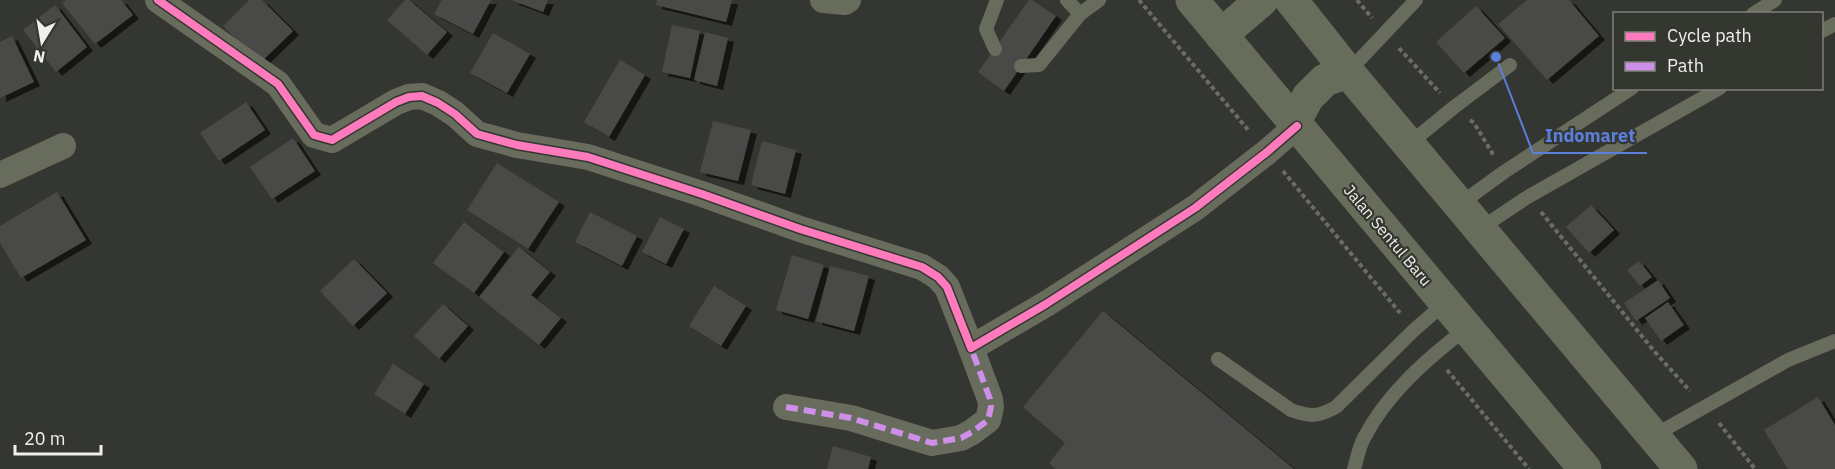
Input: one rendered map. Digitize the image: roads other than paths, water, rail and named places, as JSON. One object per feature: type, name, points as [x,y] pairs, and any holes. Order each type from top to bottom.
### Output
[{"type":"main road","name":"Jalan Sentul Baru","points":[[1191,0],[1585,469]]},
{"type":"main road","points":[[1221,35],[1262,0]]},
{"type":"main road","points":[[1291,0],[1348,72],[1681,469]]},
{"type":"main road","points":[[1295,125],[1308,97],[1325,80],[1348,72]]},
{"type":"street","points":[[158,0],[278,84],[314,135],[324,139],[332,140],[349,132],[396,102],[409,97],[422,96],[455,114],[477,134],[517,145],[588,157],[800,229],[922,267],[938,277],[946,286],[990,399],[991,407],[988,420],[972,432],[961,438],[932,443],[851,418],[786,407]]},
{"type":"street","points":[[823,0],[845,2],[849,0]]},
{"type":"street","points":[[971,348],[1046,304],[1195,208],[1267,152],[1295,125]]},
{"type":"street","points":[[0,175],[63,146]]},
{"type":"lane","points":[[995,49],[986,29],[997,0]]},
{"type":"lane","points":[[1067,0],[1080,14]]},
{"type":"lane","points":[[1022,66],[1039,65],[1080,14],[1099,0]]},
{"type":"lane","points":[[1348,72],[1416,0]]},
{"type":"lane","points":[[1756,12],[1775,0]]},
{"type":"lane","points":[[1409,144],[1510,65]]},
{"type":"lane","points":[[1470,216],[1504,172],[1629,90]]},
{"type":"lane","points":[[1470,216],[1526,198],[1716,90]]},
{"type":"lane","points":[[1218,359],[1291,410],[1304,415],[1322,414],[1336,407],[1414,330],[1445,303]]},
{"type":"lane","points":[[1354,469],[1363,438],[1389,400],[1434,354],[1467,328]]},
{"type":"lane","points":[[1653,436],[1788,360],[1835,341]]},
{"type":"place","name":"Indomaret","points":[[1496,57]]}]
